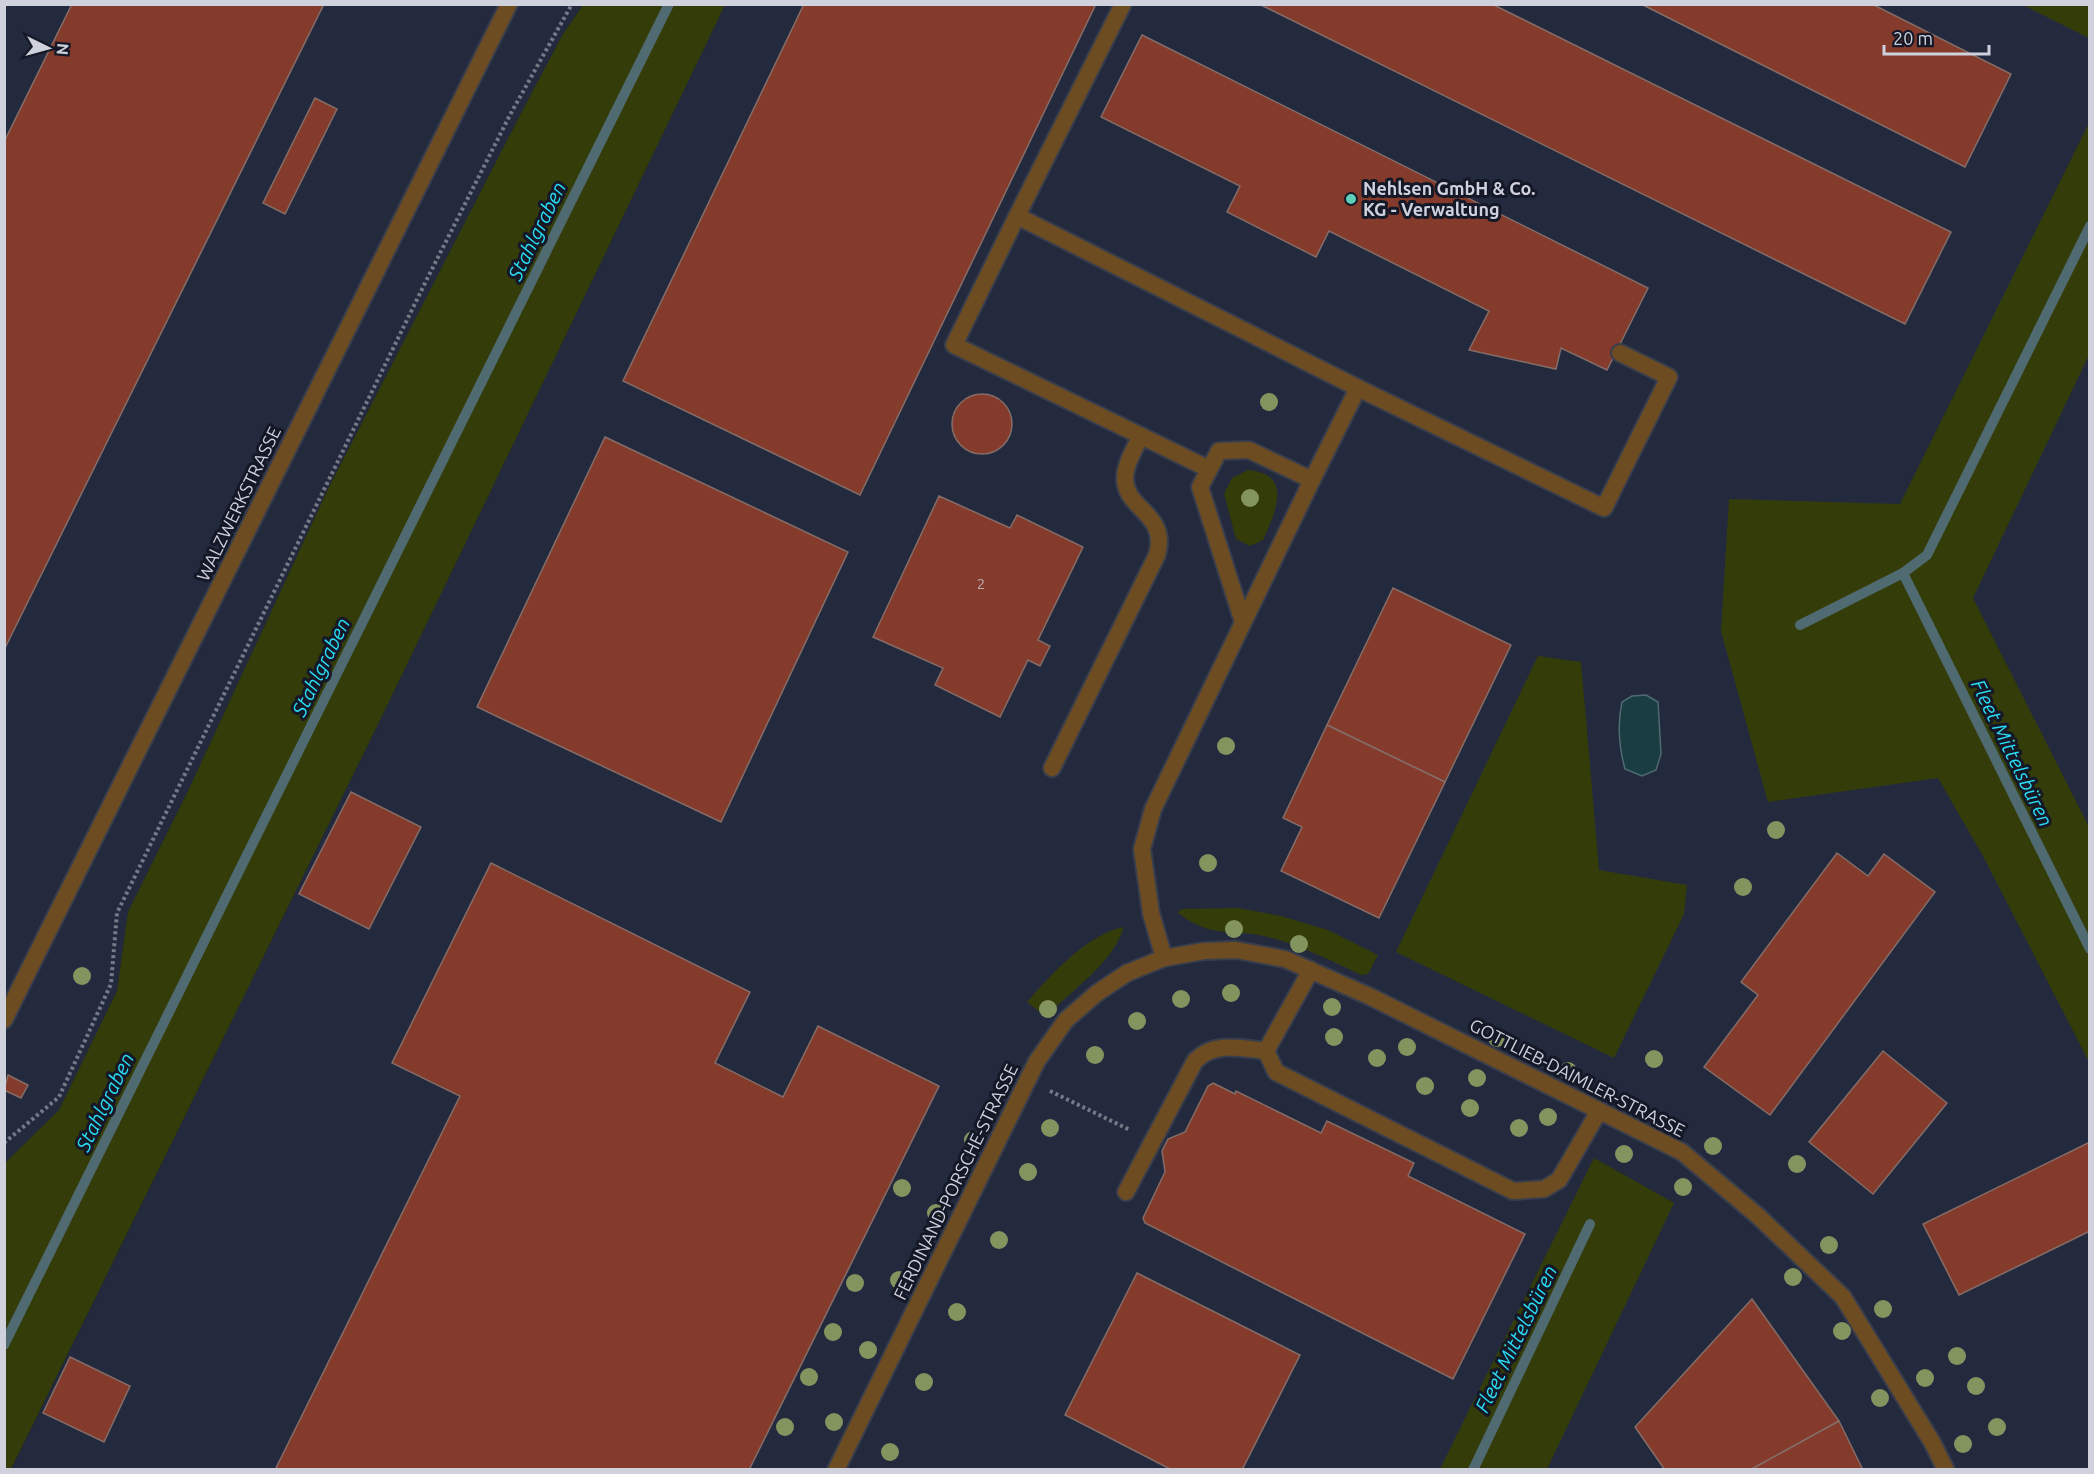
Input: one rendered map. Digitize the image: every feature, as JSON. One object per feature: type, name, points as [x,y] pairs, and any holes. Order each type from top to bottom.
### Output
[{"type":"street","name":"WALZWERKSTRASSE","points":[[4,1020],[508,4]]},
{"type":"street","points":[[1123,4],[954,345],[1209,469]]},
{"type":"street","points":[[1017,216],[1358,388],[1604,508],[1668,377],[1620,353]]},
{"type":"street","points":[[1164,958],[1151,913],[1142,849],[1153,809],[1358,388]]},
{"type":"street","points":[[1052,768],[1157,555],[1161,540],[1156,526],[1130,494],[1125,477],[1128,464],[1141,436]]},
{"type":"street","points":[[1243,622],[1200,487],[1219,451],[1249,450],[1312,480]]},
{"type":"street","name":"GOTTLIEB-DAIMLER-STRASSE","points":[[1164,958],[1204,951],[1236,950],[1285,959],[1381,1002],[1682,1152],[1758,1216],[1844,1297],[1932,1442],[1946,1470]]},
{"type":"street","name":"FERDINAND-PORSCHE-STRASSE","points":[[836,1470],[1037,1060],[1066,1020],[1127,973],[1164,958]]},
{"type":"street","points":[[1266,1051],[1311,970]]},
{"type":"street","points":[[1126,1192],[1195,1061],[1204,1051],[1218,1048],[1266,1051]]},
{"type":"street","points":[[1266,1051],[1276,1072],[1513,1191],[1544,1189],[1559,1180],[1599,1111]]},
{"type":"path","points":[[4,1143],[59,1097],[111,984],[117,913],[433,267],[511,113],[572,4]]},
{"type":"path","points":[[1028,1080],[1153,1141]]},
{"type":"shaded area","points":[[5,5],[583,5],[563,34],[518,119],[328,489],[188,791],[128,912],[117,991],[59,1111],[5,1163]]},
{"type":"shaded area","points":[[725,5],[2089,5],[2089,1469],[11,1470],[385,710]]},
{"type":"shaded area","points":[[1646,695],[1658,702],[1661,754],[1656,770],[1642,776],[1625,769],[1619,728],[1622,702],[1632,696]]},
{"type":"green space","points":[[583,5],[725,5],[385,710],[11,1469],[5,1469],[5,1163],[59,1110],[117,991],[128,912],[188,791],[328,489],[518,119],[563,34]]},
{"type":"green space","points":[[2023,5],[2089,5],[2089,38]]},
{"type":"green space","points":[[2089,123],[2089,355],[1973,598],[2089,827],[2089,1062],[1983,856],[1938,778],[1768,802],[1721,631],[1729,499],[1900,504]]},
{"type":"green space","points":[[1248,470],[1262,473],[1271,479],[1276,487],[1277,496],[1276,507],[1263,540],[1250,546],[1236,539],[1224,494],[1232,478]]},
{"type":"green space","points":[[1538,656],[1581,662],[1599,870],[1687,885],[1684,914],[1614,1058],[1396,952]]},
{"type":"green space","points":[[1238,908],[1281,916],[1328,930],[1378,955],[1368,974],[1361,975],[1284,942],[1258,935],[1224,932],[1202,927],[1177,912],[1183,909]]},
{"type":"green space","points":[[1124,927],[1118,941],[1101,965],[1046,1017],[1027,1002],[1059,968],[1083,947],[1110,931]]},
{"type":"green space","points":[[1594,1158],[1674,1203],[1547,1469],[1440,1469]]},
{"type":"building","points":[[72,4],[324,4],[4,650],[4,142]]},
{"type":"building","points":[[804,4],[1096,4],[860,495],[623,381]]},
{"type":"building","points":[[1259,4],[1492,4],[1951,232],[1905,324]]},
{"type":"building","points":[[1641,4],[1872,4],[2011,74],[1965,167]]},
{"type":"building","name":"Nehlsen GmbH & Co. KG - Verwaltung","points":[[1142,35],[1648,288],[1607,370],[1561,348],[1556,369],[1469,350],[1489,311],[1329,231],[1316,257],[1227,212],[1240,186],[1101,117]]},
{"type":"building","points":[[315,98],[337,109],[285,214],[263,203]]},
{"type":"building","points":[[976,394],[988,394],[1004,402],[1010,412],[1012,424],[1010,436],[1004,446],[988,454],[976,454],[960,446],[952,430],[952,418],[960,402]]},
{"type":"building","points":[[605,437],[848,552],[721,822],[477,707]]},
{"type":"building","points":[[939,496],[1010,528],[1017,515],[1083,547],[1038,640],[1050,646],[1040,666],[1028,660],[1000,717],[935,685],[943,668],[873,637]]},
{"type":"building","points":[[1393,588],[1511,645],[1445,782],[1327,725]]},
{"type":"building","points":[[1327,725],[1445,782],[1379,918],[1281,871],[1302,827],[1283,818]]},
{"type":"building","points":[[351,792],[421,827],[369,929],[299,894]]},
{"type":"building","points":[[1837,853],[1868,876],[1884,854],[1935,892],[1770,1115],[1704,1067],[1758,995],[1741,982]]},
{"type":"building","points":[[491,863],[750,992],[715,1063],[783,1097],[818,1026],[939,1086],[749,1470],[275,1470],[460,1096],[392,1063]]},
{"type":"building","points":[[1883,1051],[1947,1103],[1873,1194],[1809,1142]]},
{"type":"building","points":[[8,1075],[28,1085],[21,1098],[4,1090]]},
{"type":"building","points":[[1213,1083],[1235,1094],[1236,1091],[1321,1133],[1327,1121],[1414,1163],[1408,1176],[1525,1234],[1453,1379],[1145,1223],[1143,1218],[1165,1172],[1162,1151],[1168,1139],[1185,1132],[1208,1086]]},
{"type":"building","points":[[2090,1142],[2090,1231],[1959,1295],[1923,1224]]},
{"type":"building","points":[[1137,1273],[1300,1355],[1242,1470],[1172,1470],[1065,1415]]},
{"type":"building","points":[[1752,1299],[1839,1421],[1750,1470],[1665,1470],[1635,1427]]},
{"type":"building","points":[[70,1357],[130,1386],[104,1442],[43,1413]]},
{"type":"building","points":[[1839,1421],[1863,1470],[1750,1470]]},
{"type":"waterway","name":"Stahlgraben","points":[[4,1345],[669,4]]},
{"type":"waterway","name":"Fleet Mittelsbüren","points":[[1800,625],[1903,573],[1927,555],[2090,226]]},
{"type":"waterway","name":"Fleet Mittelsbüren","points":[[1903,573],[2090,949]]},
{"type":"waterway","name":"Fleet Mittelsbüren","points":[[1473,1470],[1590,1224]]},
{"type":"place","name":"Nehlsen GmbH & Co. KG - Verwaltung","points":[[1351,199]]}]
